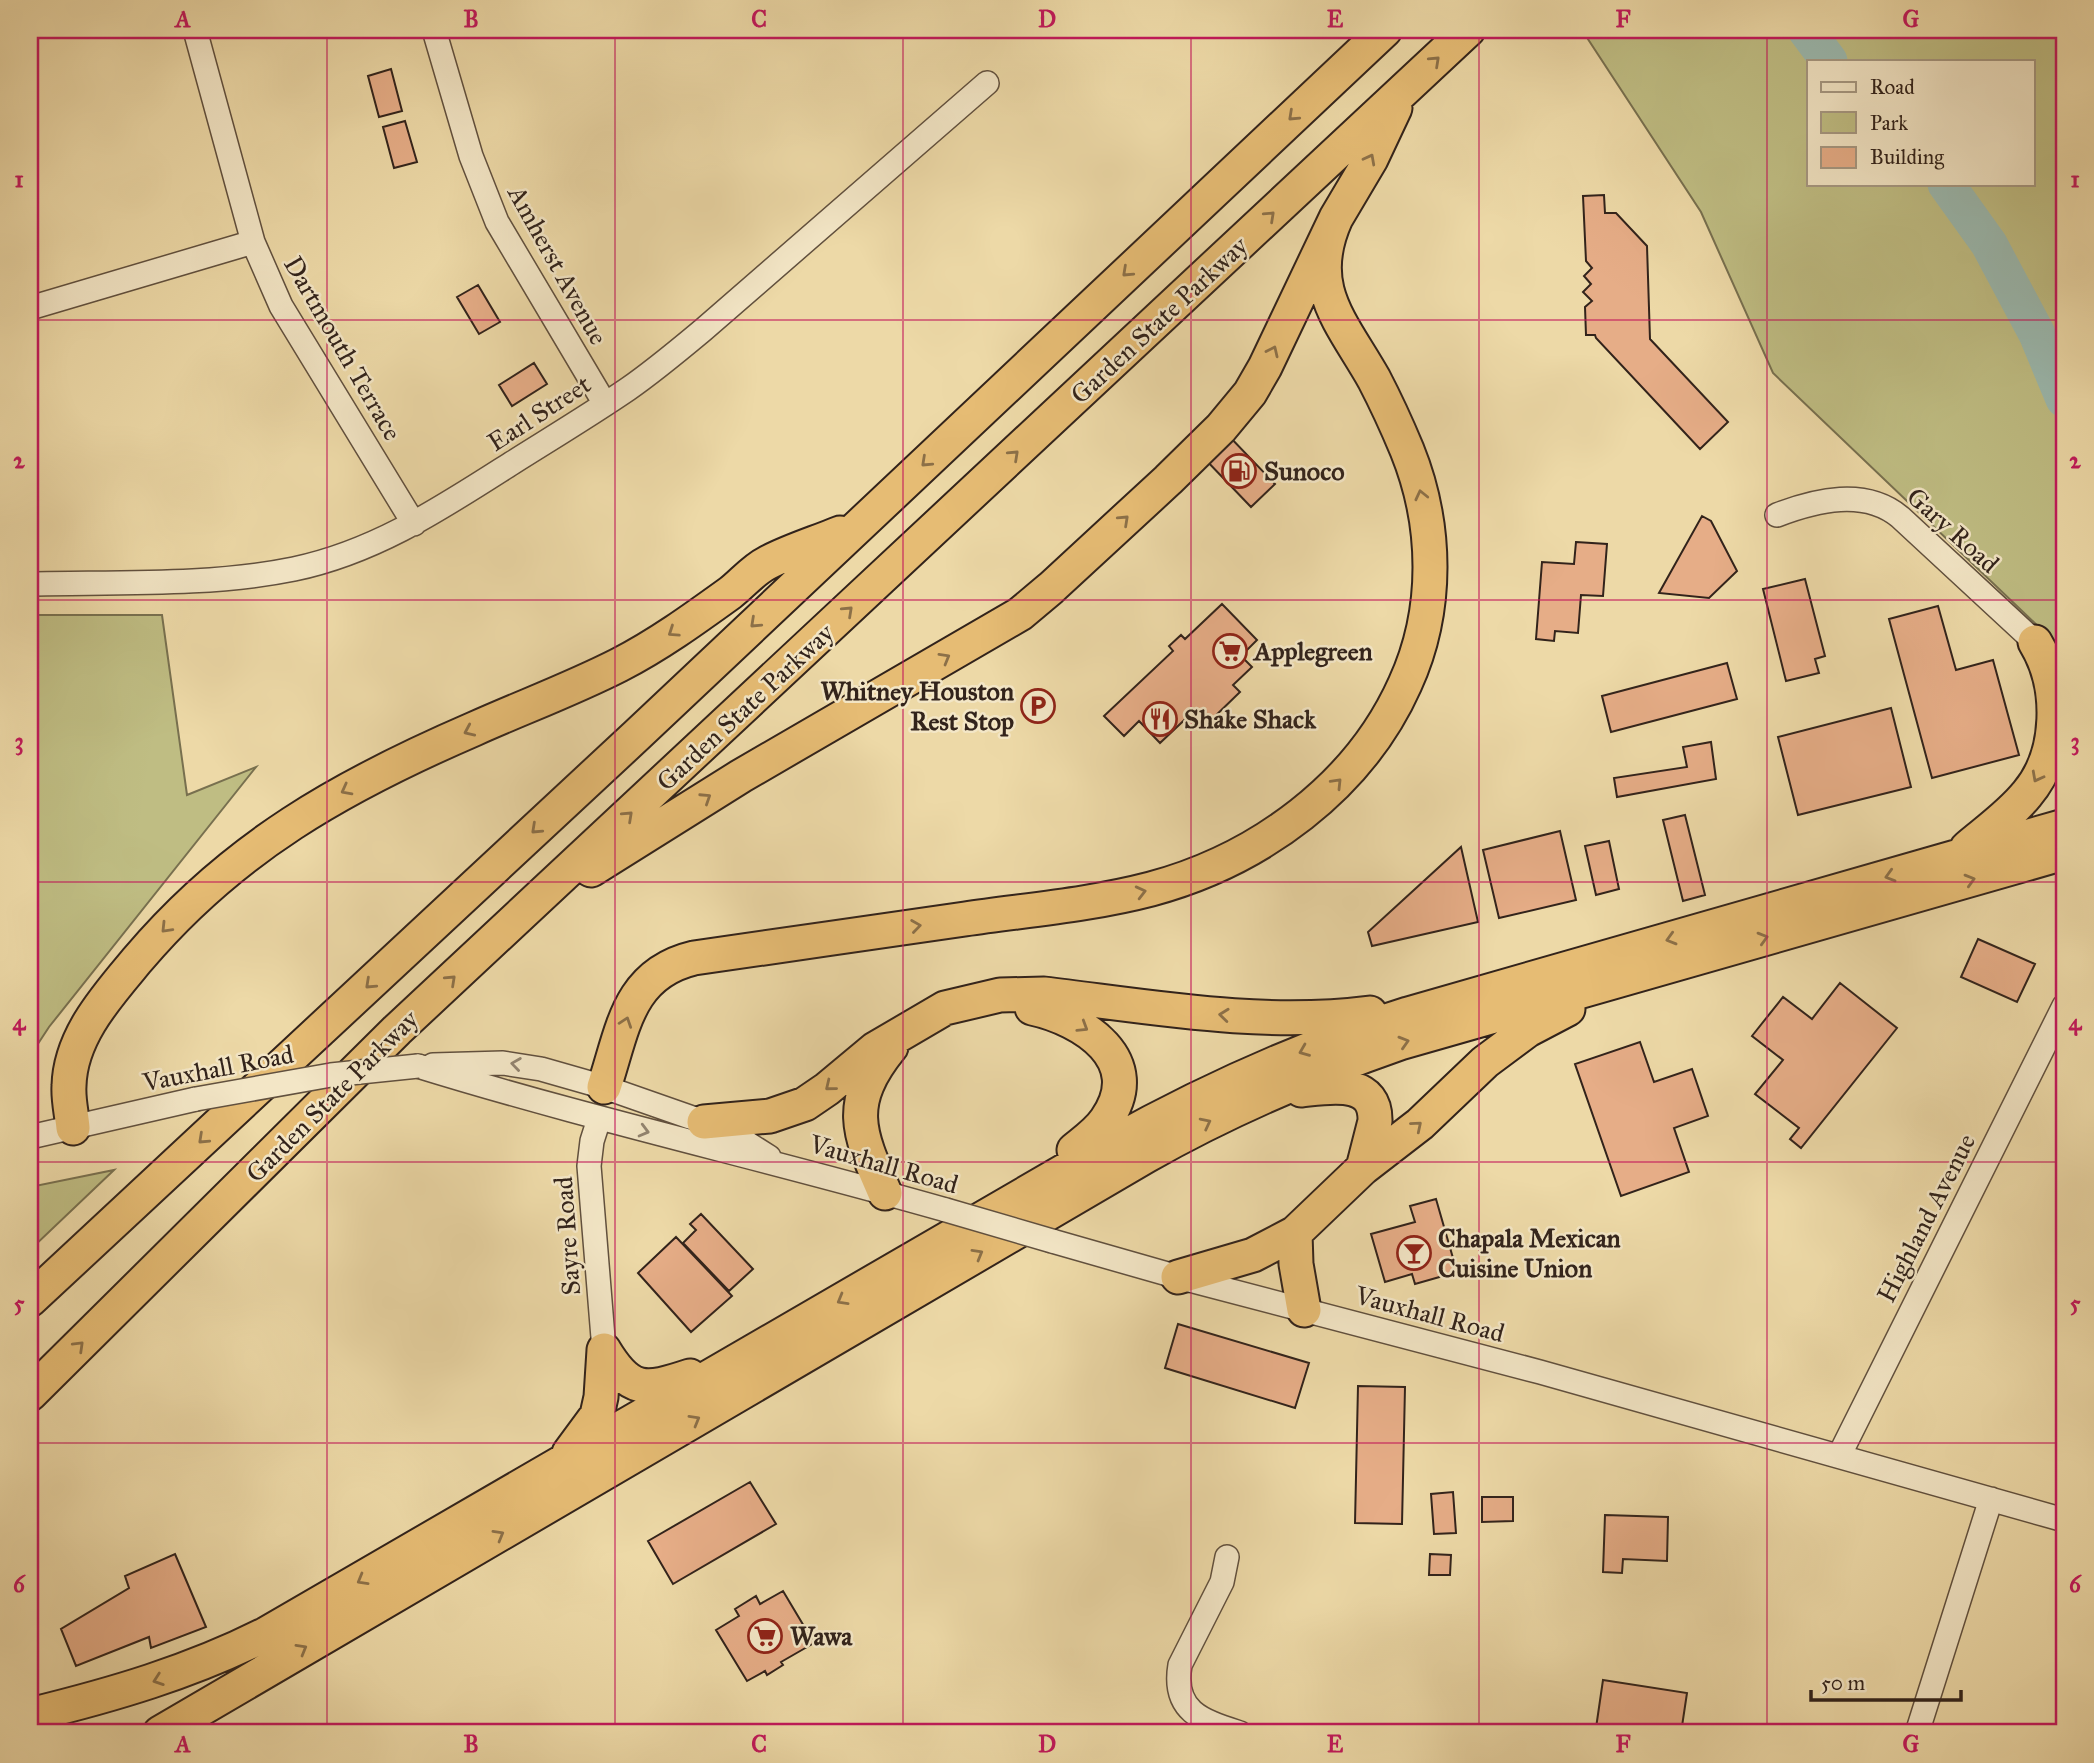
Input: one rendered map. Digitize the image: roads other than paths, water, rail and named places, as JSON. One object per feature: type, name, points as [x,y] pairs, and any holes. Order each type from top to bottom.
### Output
[{"type":"highway","name":"Garden State Parkway","points":[[30,1300],[637,735],[1385,30]]},
{"type":"highway","name":"Garden State Parkway","points":[[30,1394],[397,1030],[1468,30]]},
{"type":"highway","points":[[524,912],[741,776],[1020,614],[1051,588],[1221,428],[1250,393],[1336,218],[1371,159],[1402,93]]},
{"type":"highway","points":[[604,1087],[633,1001],[645,983],[672,965],[694,958],[1150,890],[1193,876],[1254,847],[1301,815],[1346,774],[1378,735],[1410,673],[1423,631],[1430,569],[1426,523],[1411,461],[1383,397],[1341,324],[1327,293],[1323,263],[1336,218]]},
{"type":"highway","points":[[73,1128],[69,1086],[71,1072],[79,1045],[96,1012],[150,945],[199,895],[248,853],[295,820],[372,776],[622,663],[666,638],[765,564],[858,525]]},
{"type":"highway","points":[[2035,642],[2064,670]]},
{"type":"highway","points":[[1956,857],[2006,816],[2028,793],[2038,779],[2046,759],[2054,725],[2054,712],[2048,669],[2035,642]]},
{"type":"highway","points":[[30,1715],[145,1684],[234,1650],[313,1609],[1139,1128],[1227,1084],[1340,1037],[1438,1005],[2064,826]]},
{"type":"highway","points":[[160,1733],[1158,1150],[1271,1092],[1400,1044],[2064,853]]},
{"type":"highway","points":[[1178,1277],[1253,1255],[1295,1233],[1363,1168],[1420,1124],[1485,1062],[1543,1022],[1632,976]]},
{"type":"highway","points":[[704,1122],[770,1116],[805,1104],[867,1055],[934,1013],[970,1001],[1009,994],[1044,994],[1223,1016],[1287,1019],[1348,1016],[1438,1005]]},
{"type":"highway","points":[[970,1001],[1028,1007],[1071,1020],[1095,1035],[1103,1044],[1114,1061],[1119,1081],[1111,1112],[1098,1130],[1007,1204]]},
{"type":"highway","points":[[885,1193],[864,1145],[860,1112],[865,1088],[871,1076],[886,1053],[905,1032]]},
{"type":"highway","points":[[1271,1092],[1342,1087],[1365,1095],[1375,1114],[1374,1131],[1363,1168]]},
{"type":"highway","points":[[1295,1233],[1296,1264],[1304,1310]]},
{"type":"highway","points":[[604,1350],[623,1377],[638,1387],[667,1384],[745,1356]]},
{"type":"highway","points":[[561,1464],[597,1415],[604,1350]]},
{"type":"street","name":"Dartmouth Terrace","points":[[195,30],[253,242],[281,306],[414,524]]},
{"type":"street","name":"Amherst Avenue","points":[[434,30],[471,156],[497,222],[605,404]]},
{"type":"street","name":"Earl Street","points":[[30,584],[257,576],[337,558],[374,544],[414,524],[628,389],[703,330],[987,83]]},
{"type":"street","points":[[30,308],[253,242]]},
{"type":"street","name":"Gary Road","points":[[1777,515],[1830,500],[1864,500],[1884,505],[2035,642]]},
{"type":"street","name":"Highland Avenue","points":[[1839,1456],[2064,1006]]},
{"type":"street","name":"Vauxhall Road","points":[[30,1137],[196,1100],[331,1075],[489,1062],[515,1063],[604,1087],[733,1134],[781,1164]]},
{"type":"street","name":"Vauxhall Road","points":[[418,1066],[507,1094],[731,1154],[781,1164],[1178,1277],[1500,1362],[2063,1517]]},
{"type":"street","points":[[507,1094],[604,1087]]},
{"type":"street","name":"Sayre Road","points":[[599,1119],[592,1141],[589,1175],[604,1350]]},
{"type":"street","points":[[1917,1733],[1991,1499]]},
{"type":"street","points":[[1227,1557],[1222,1582],[1180,1665],[1178,1679],[1185,1705],[1195,1716],[1240,1733]]},
{"type":"waterway","points":[[1806,30],[1828,60]]},
{"type":"waterway","points":[[1947,186],[1989,244],[2037,334],[2064,399]]},
{"type":"place","name":"Sunoco","points":[[1239,471]]},
{"type":"place","name":"Applegreen","points":[[1230,651]]},
{"type":"place","name":"Whitney Houston Rest Stop","points":[[1038,706]]},
{"type":"place","name":"Shake Shack","points":[[1160,719]]},
{"type":"place","name":"Chapala Mexican Cuisine Union","points":[[1414,1253]]},
{"type":"place","name":"Wawa","points":[[765,1636]]}]
